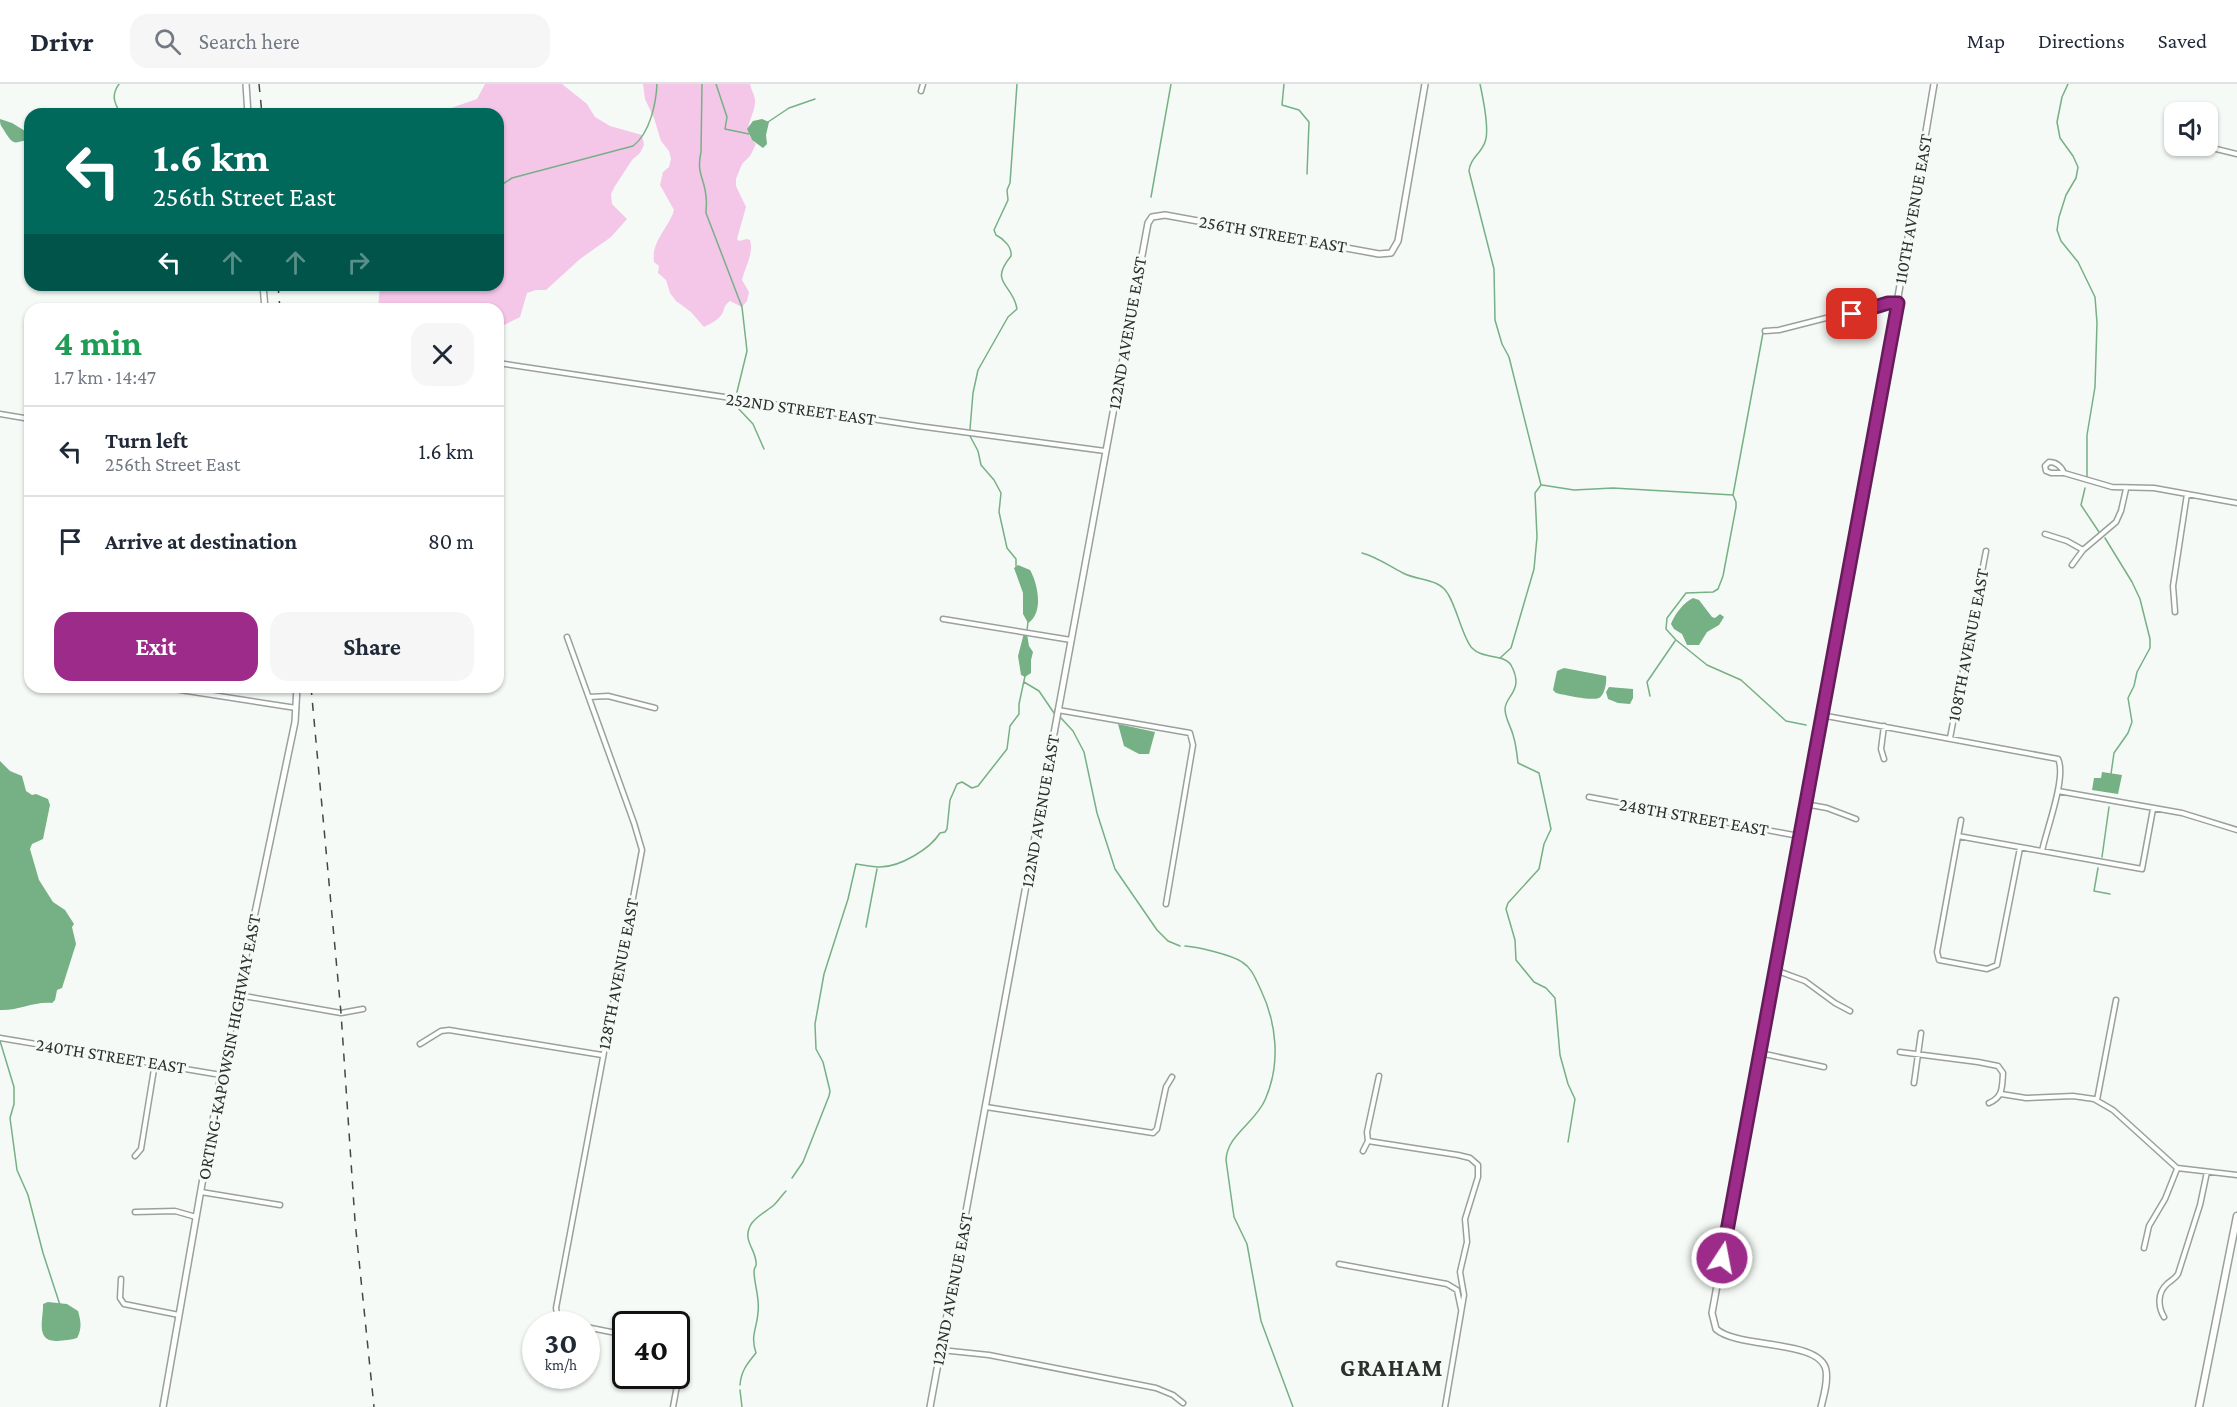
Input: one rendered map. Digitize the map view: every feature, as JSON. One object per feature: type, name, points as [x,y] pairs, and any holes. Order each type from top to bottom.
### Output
[{"type":"main road","points":[[2199,1407],[2237,1216]]},
{"type":"street","points":[[246,84],[248,108]]},
{"type":"street","points":[[921,92],[923,84]]},
{"type":"street","name":"256TH STREET EAST","points":[[1152,217],[1165,215],[1387,254],[1393,251],[1398,241],[1425,84]]},
{"type":"street","name":"110TH AVENUE EAST","points":[[1821,1407],[1826,1378],[1822,1362],[1808,1352],[1727,1336],[1714,1326],[1712,1313],[1898,303],[1934,84]]},
{"type":"street","points":[[2218,149],[2237,154]]},
{"type":"street","name":"122ND AVENUE EAST","points":[[930,1407],[1146,226],[1152,217]]},
{"type":"street","points":[[1765,331],[1779,330],[1830,316],[1852,314],[1888,303],[1898,303]]},
{"type":"street","name":"252ND STREET EAST","points":[[504,364],[1105,451]]},
{"type":"street","points":[[0,414],[24,417]]},
{"type":"street","points":[[2064,473],[2057,463],[2049,462],[2045,466],[2046,471],[2051,473],[2064,473],[2092,483],[2126,489],[2154,488],[2237,502]]},
{"type":"street","points":[[2072,565],[2083,550],[2116,522],[2126,489]]},
{"type":"street","points":[[2175,612],[2173,586],[2187,494]]},
{"type":"street","points":[[2045,534],[2067,541],[2083,550]]},
{"type":"street","name":"108TH AVENUE EAST","points":[[1950,738],[1986,551]]},
{"type":"street","points":[[943,619],[1071,640]]},
{"type":"street","name":"128TH AVENUE EAST","points":[[557,1311],[602,1055],[642,847],[567,637]]},
{"type":"street","points":[[199,693],[296,708]]},
{"type":"street","name":"ORTING-KAPOWSIN HIGHWAY EAST","points":[[163,1407],[221,1075],[281,794],[297,693]]},
{"type":"street","points":[[589,697],[612,696],[655,708]]},
{"type":"street","points":[[1058,710],[1188,731],[1193,745],[1166,904]]},
{"type":"street","points":[[1821,715],[2058,759],[2061,765],[2058,791],[2042,851]]},
{"type":"street","points":[[1884,726],[1881,749],[1884,759]]},
{"type":"street","points":[[2058,791],[2187,814],[2237,830]]},
{"type":"street","name":"248TH STREET EAST","points":[[1589,797],[1799,836]]},
{"type":"street","points":[[1805,804],[1827,808],[1857,819]]},
{"type":"street","points":[[1959,836],[2142,869],[2153,808]]},
{"type":"street","points":[[1961,820],[1937,952],[1938,959],[1988,969],[1995,968],[2020,848]]},
{"type":"street","points":[[1775,970],[1805,981],[1834,1003],[1850,1011]]},
{"type":"street","points":[[238,995],[340,1013],[363,1009]]},
{"type":"street","points":[[2097,1100],[2116,1000]]},
{"type":"street","points":[[420,1044],[441,1031],[449,1030],[602,1055]]},
{"type":"street","points":[[1914,1083],[1921,1033]]},
{"type":"street","name":"240TH STREET EAST","points":[[0,1038],[221,1075]]},
{"type":"street","points":[[1900,1052],[1998,1066],[2003,1073],[2001,1094],[1999,1098],[1989,1103]]},
{"type":"street","points":[[1760,1053],[1824,1067]]},
{"type":"street","points":[[135,1156],[141,1149],[155,1064]]},
{"type":"street","points":[[1363,1151],[1368,1141],[1367,1132],[1379,1076]]},
{"type":"street","points":[[986,1107],[1154,1133],[1157,1129],[1166,1087],[1172,1077]]},
{"type":"street","points":[[2001,1094],[2026,1098],[2080,1096],[2097,1100],[2113,1110],[2177,1168],[2237,1175]]},
{"type":"street","points":[[1368,1141],[1458,1155],[1470,1158],[1478,1165],[1478,1177],[1465,1219],[1467,1242],[1460,1272],[1464,1295],[1445,1407]]},
{"type":"street","points":[[2144,1248],[2149,1226],[2165,1199],[2177,1168]]},
{"type":"street","points":[[2164,1317],[2159,1304],[2161,1294],[2164,1286],[2178,1274],[2207,1172]]},
{"type":"street","points":[[201,1192],[280,1205]]},
{"type":"street","points":[[135,1212],[175,1211],[196,1217]]},
{"type":"street","points":[[1339,1264],[1447,1284],[1458,1290],[1462,1310]]},
{"type":"street","points":[[121,1279],[120,1298],[124,1304],[179,1315]]},
{"type":"street","points":[[941,1350],[989,1355],[1156,1388],[1173,1395],[1183,1403]]},
{"type":"street","points":[[674,1407],[677,1389]]},
{"type":"shaded area","points":[[485,84],[562,84],[587,104],[595,117],[610,126],[642,135],[644,145],[611,194],[612,204],[627,219],[611,237],[580,259],[546,290],[527,293],[520,317],[504,325],[504,303],[378,303],[380,291],[504,291],[504,108],[451,108],[477,99]]},
{"type":"shaded area","points":[[643,84],[750,84],[755,98],[748,129],[751,139],[756,144],[750,156],[742,164],[736,179],[736,186],[746,207],[737,239],[739,241],[750,240],[751,245],[742,280],[749,292],[747,301],[742,307],[730,301],[714,322],[704,327],[691,312],[676,301],[670,293],[666,280],[658,273],[659,266],[654,262],[655,248],[674,210],[660,185],[663,172],[669,167],[671,159],[669,151],[661,141],[645,99]]},
{"type":"shaded area","points":[[0,119],[24,130],[24,141],[13,142],[0,124]]},
{"type":"shaded area","points":[[762,119],[769,122],[766,135],[767,144],[763,148],[752,140],[747,129],[753,121]]},
{"type":"shaded area","points":[[1018,565],[1030,570],[1037,590],[1038,606],[1028,623],[1023,614],[1023,593],[1014,568]]},
{"type":"shaded area","points":[[1693,598],[1699,600],[1712,617],[1715,618],[1720,614],[1724,617],[1719,625],[1707,632],[1699,645],[1687,645],[1682,634],[1671,624],[1680,609]]},
{"type":"shaded area","points":[[1024,633],[1027,634],[1029,646],[1033,652],[1031,673],[1025,677],[1021,675],[1018,656]]},
{"type":"shaded area","points":[[1564,668],[1606,676],[1603,694],[1599,698],[1590,699],[1556,693],[1553,690],[1557,671]]},
{"type":"shaded area","points":[[1609,687],[1633,689],[1630,704],[1608,699],[1606,692]]},
{"type":"shaded area","points":[[1118,724],[1155,732],[1149,754],[1139,754],[1124,746]]},
{"type":"shaded area","points":[[0,761],[10,771],[22,776],[26,791],[48,799],[50,805],[43,839],[32,844],[30,849],[39,880],[53,902],[65,910],[74,924],[72,927],[76,944],[62,988],[57,990],[52,1003],[0,1010]]},
{"type":"shaded area","points":[[2102,772],[2122,775],[2118,794],[2092,790],[2094,778],[2101,778]]},
{"type":"shaded area","points":[[48,1302],[67,1304],[78,1311],[80,1331],[77,1338],[57,1341],[45,1337],[42,1328],[43,1304]]},
{"type":"waterway","points":[[118,108],[114,99],[119,84]]},
{"type":"waterway","points":[[504,183],[512,178],[633,146],[648,126],[657,84]]},
{"type":"waterway","points":[[702,84],[700,171],[705,191],[706,213],[742,307],[747,351],[736,396]]},
{"type":"waterway","points":[[716,84],[727,117],[725,129],[749,134]]},
{"type":"waterway","points":[[970,429],[973,393],[978,370],[1008,317],[1017,309],[1015,300],[1002,278],[1004,265],[1011,256],[1010,249],[994,230],[1008,200],[1017,84]]},
{"type":"waterway","points":[[1151,197],[1171,84]]},
{"type":"waterway","points":[[1284,84],[1282,105],[1299,110],[1309,122],[1307,174]]},
{"type":"waterway","points":[[1480,84],[1487,130],[1483,146],[1471,163],[1469,171],[1494,269],[1495,320],[1502,344],[1509,357],[1541,485]]},
{"type":"waterway","points":[[2068,84],[2062,97],[2057,122],[2060,138],[2078,167],[2076,178],[2066,195],[2057,230],[2061,241],[2078,262],[2095,297],[2097,323],[2095,387],[2087,435],[2087,477]]},
{"type":"waterway","points":[[768,122],[789,108],[815,99]]},
{"type":"waterway","points":[[1542,485],[1574,490],[1613,488],[1733,495],[1763,333]]},
{"type":"waterway","points":[[735,401],[737,407],[753,424],[764,449]]},
{"type":"waterway","points":[[970,436],[978,451],[981,465],[994,480],[1001,493],[999,512],[1007,548],[1016,559],[1016,566]]},
{"type":"waterway","points":[[1500,658],[1511,648],[1534,569],[1537,537],[1535,493],[1541,485]]},
{"type":"waterway","points":[[2085,488],[2081,505],[2099,532]]},
{"type":"waterway","points":[[1733,495],[1736,507],[1723,576],[1718,589],[1713,592],[1686,593],[1667,618],[1666,629],[1707,665],[1741,680],[1786,721],[1806,725]]},
{"type":"waterway","points":[[2105,538],[2140,599],[2150,639],[2150,648],[2137,672],[2128,698],[2132,722],[2128,733],[2114,753],[2111,774]]},
{"type":"waterway","points":[[1362,553],[1409,576],[1439,585],[1448,594],[1472,648],[1482,654],[1505,660],[1512,667],[1515,675],[1515,687],[1506,704],[1506,716],[1514,738],[1518,763],[1539,773],[1551,829],[1544,844],[1539,869],[1508,903],[1506,909],[1515,940],[1516,960],[1534,982],[1546,988],[1555,998],[1560,1055],[1575,1099],[1568,1142]]},
{"type":"waterway","points":[[1027,630],[1028,622]]},
{"type":"waterway","points":[[1650,696],[1647,682],[1675,641]]},
{"type":"waterway","points":[[792,1178],[803,1162],[829,1096],[830,1091],[823,1062],[816,1049],[815,1024],[824,974],[848,899],[856,864],[880,867],[896,864],[922,851],[940,833],[945,832],[950,800],[957,784],[962,782],[972,788],[978,786],[1007,749],[1010,726],[1019,714],[1025,676]]},
{"type":"waterway","points":[[1024,682],[1039,691],[1054,713]]},
{"type":"waterway","points":[[1061,718],[1073,731],[1084,752],[1097,813],[1115,869],[1157,930],[1168,941],[1180,946]]},
{"type":"waterway","points":[[2102,857],[2109,807]]},
{"type":"waterway","points":[[2098,868],[2094,891],[2110,894]]},
{"type":"waterway","points":[[866,927],[877,869]]},
{"type":"waterway","points":[[1185,946],[1223,954],[1245,964],[1255,977],[1270,1015],[1275,1044],[1270,1086],[1255,1116],[1231,1143],[1226,1160],[1234,1217],[1247,1244],[1261,1321],[1293,1407]]},
{"type":"waterway","points":[[0,1041],[14,1087],[14,1104],[10,1118],[17,1170],[28,1195],[60,1305]]},
{"type":"waterway","points":[[740,1385],[745,1368],[756,1353],[754,1341],[758,1307],[754,1271],[756,1264],[748,1231],[754,1220],[774,1205],[786,1191]]},
{"type":"waterway","points":[[740,1390],[742,1407]]},
{"type":"railway","points":[[259,84],[261,108]]},
{"type":"railway","points":[[278,291],[280,303]]},
{"type":"railway","points":[[312,693],[341,1013],[355,1221],[374,1407]]},
{"type":"district","name":"GRAHAM","points":[[1392,1367]]},
{"type":"route","points":[[1722,1258],[1898,303],[1888,303],[1852,314]]}]
